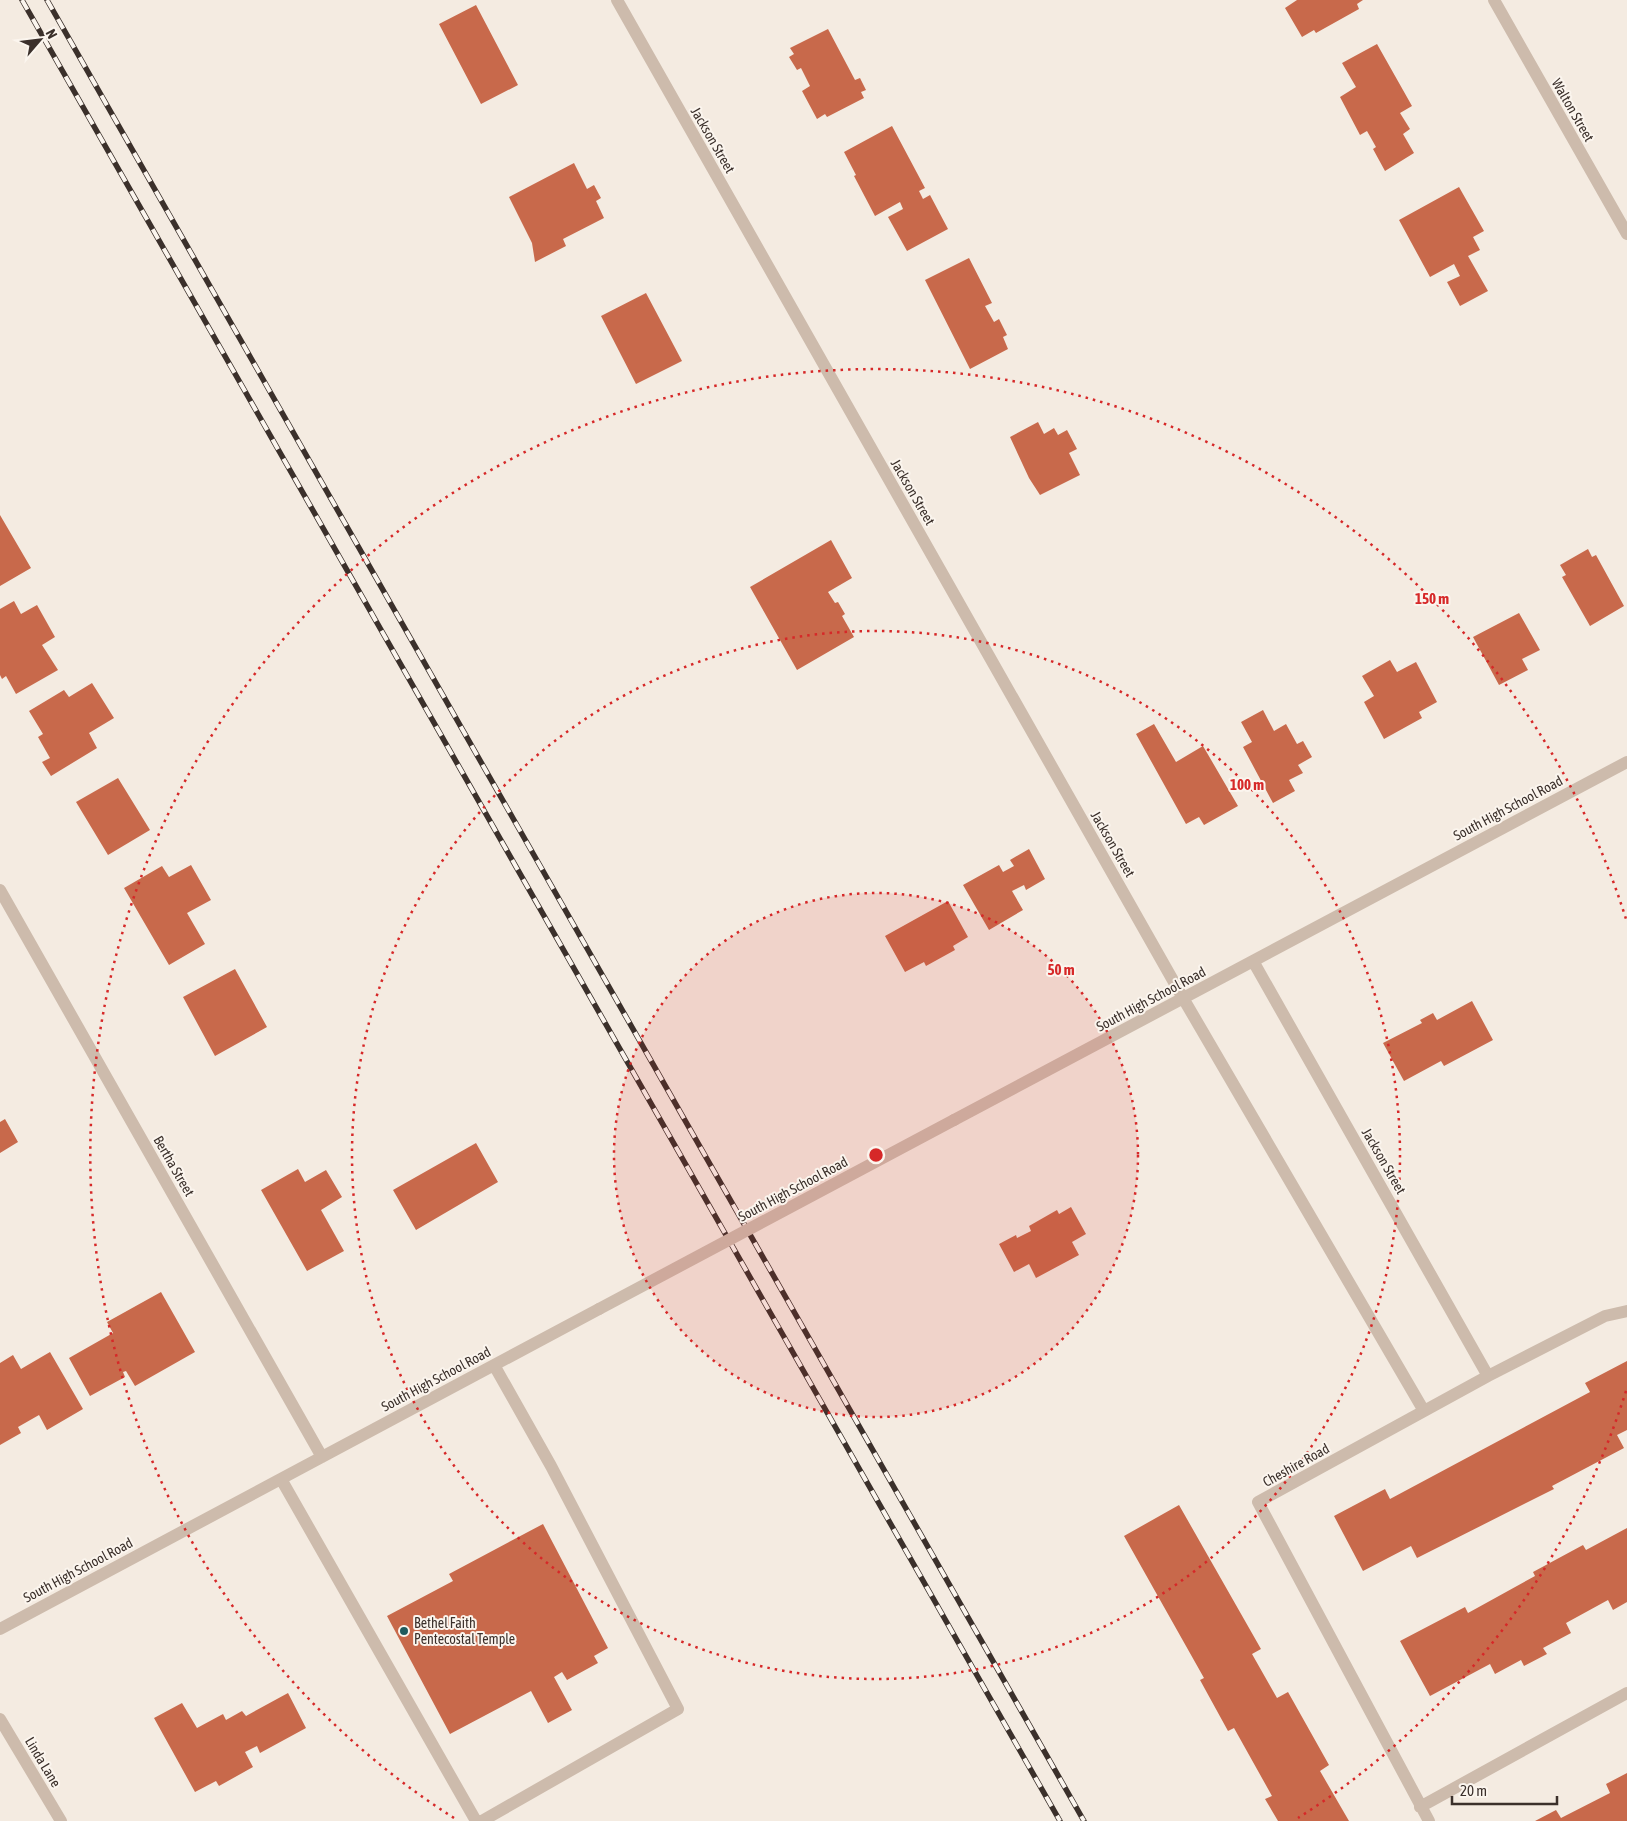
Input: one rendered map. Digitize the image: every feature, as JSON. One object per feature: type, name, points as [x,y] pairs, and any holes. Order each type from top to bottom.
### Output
[{"type":"street","name":"Jackson Street","points":[[617,0],[1183,998],[1424,1411]]},
{"type":"street","name":"Walton Street","points":[[1494,0],[1627,234]]},
{"type":"street","name":"South High School Road","points":[[0,1629],[1627,762]]},
{"type":"street","name":"Bertha Street","points":[[0,890],[322,1457]]},
{"type":"street","name":"Jackson Street","points":[[1253,961],[1488,1376]]},
{"type":"street","name":"Cheshire Road","points":[[1429,1821],[1258,1502],[1488,1376],[1605,1316],[1627,1311]]},
{"type":"street","points":[[482,1821],[678,1709],[551,1466],[494,1365]]},
{"type":"street","points":[[281,1479],[476,1821]]},
{"type":"street","points":[[1420,1807],[1627,1693]]},
{"type":"street","name":"Linda Lane","points":[[0,1719],[61,1821]]},
{"type":"building","points":[[1297,0],[1363,0],[1357,4],[1359,9],[1316,33],[1314,30],[1302,37],[1285,8]]},
{"type":"building","points":[[476,5],[518,85],[481,104],[439,24]]},
{"type":"building","points":[[828,29],[855,80],[860,78],[866,90],[861,92],[864,98],[827,117],[825,114],[817,119],[802,91],[810,86],[801,68],[797,70],[789,57],[794,54],[790,48]]},
{"type":"building","points":[[1377,44],[1412,106],[1400,113],[1410,129],[1403,134],[1414,153],[1385,171],[1373,149],[1376,147],[1367,131],[1360,135],[1340,97],[1356,87],[1342,63]]},
{"type":"building","points":[[892,126],[925,188],[919,191],[923,199],[930,195],[948,229],[907,251],[888,217],[903,209],[900,202],[875,216],[844,152]]},
{"type":"building","points":[[574,163],[587,189],[594,185],[601,198],[596,201],[604,218],[563,239],[566,246],[535,262],[532,243],[509,197]]},
{"type":"building","points":[[1459,187],[1484,231],[1473,237],[1480,250],[1468,256],[1488,291],[1460,306],[1447,282],[1460,276],[1454,264],[1430,277],[1399,220]]},
{"type":"building","points":[[969,258],[992,303],[985,306],[994,322],[999,319],[1007,335],[1003,337],[1008,349],[970,369],[925,280]]},
{"type":"building","points":[[646,293],[682,361],[636,384],[601,316]]},
{"type":"building","points":[[1038,422],[1044,434],[1054,428],[1058,435],[1067,430],[1077,449],[1069,453],[1080,475],[1040,495],[1029,478],[1010,437]]},
{"type":"building","points":[[0,515],[31,568],[0,586]]},
{"type":"building","points":[[831,540],[852,578],[828,592],[835,603],[838,602],[845,614],[842,616],[854,637],[797,670],[750,587]]},
{"type":"building","points":[[1588,549],[1592,557],[1596,555],[1624,606],[1590,626],[1562,577],[1566,575],[1560,565]]},
{"type":"building","points":[[14,601],[21,614],[37,605],[55,637],[42,645],[58,670],[16,694],[6,676],[2,679],[0,675],[0,609]]},
{"type":"building","points":[[1519,613],[1540,650],[1522,659],[1528,670],[1499,685],[1473,637]]},
{"type":"building","points":[[1390,660],[1397,672],[1416,662],[1437,702],[1419,712],[1422,718],[1384,739],[1364,702],[1374,696],[1362,676]]},
{"type":"building","points":[[92,683],[114,718],[89,733],[97,748],[51,776],[42,762],[50,758],[38,737],[43,734],[29,711],[64,690],[69,697]]},
{"type":"building","points":[[1263,710],[1274,731],[1286,724],[1297,744],[1303,741],[1312,757],[1298,765],[1303,773],[1289,780],[1295,791],[1273,803],[1243,747],[1252,742],[1241,722]]},
{"type":"building","points":[[1154,724],[1176,762],[1203,746],[1238,806],[1204,825],[1199,817],[1186,824],[1136,734]]},
{"type":"building","points":[[118,778],[150,830],[108,855],[76,802]]},
{"type":"building","points":[[1029,849],[1045,879],[1026,890],[1024,885],[1012,891],[1023,910],[989,930],[963,885],[999,865],[1003,872],[1014,866],[1010,860]]},
{"type":"building","points":[[191,865],[211,900],[187,913],[205,944],[169,965],[124,888],[162,866],[169,877]]},
{"type":"building","points":[[948,901],[968,937],[953,946],[955,950],[926,966],[924,962],[905,972],[885,936]]},
{"type":"building","points":[[235,969],[267,1027],[215,1056],[183,997]]},
{"type":"building","points":[[1472,1001],[1493,1040],[1444,1066],[1441,1061],[1404,1081],[1383,1043],[1422,1023],[1420,1020],[1433,1013],[1437,1020]]},
{"type":"building","points":[[5,1119],[18,1142],[0,1153],[0,1122]]},
{"type":"building","points":[[476,1143],[498,1182],[416,1230],[393,1190]]},
{"type":"building","points":[[298,1169],[305,1182],[326,1170],[342,1197],[321,1210],[344,1251],[307,1271],[261,1190]]},
{"type":"building","points":[[1071,1207],[1086,1234],[1072,1242],[1079,1255],[1036,1278],[1029,1264],[1014,1272],[999,1244],[1016,1235],[1017,1238],[1031,1231],[1029,1226],[1057,1210],[1059,1214]]},
{"type":"building","points":[[161,1292],[195,1352],[135,1386],[126,1371],[123,1372],[125,1377],[90,1396],[69,1358],[113,1333],[107,1322]]},
{"type":"building","points":[[50,1352],[83,1409],[47,1430],[39,1415],[18,1427],[21,1433],[0,1445],[0,1363],[13,1355],[21,1369]]},
{"type":"building","points":[[1627,1361],[1627,1430],[1617,1435],[1624,1448],[1552,1486],[1554,1489],[1417,1558],[1411,1546],[1363,1571],[1334,1516],[1385,1489],[1390,1499],[1590,1392],[1585,1383]]},
{"type":"building","points":[[1179,1505],[1261,1649],[1252,1654],[1277,1698],[1288,1692],[1329,1765],[1320,1771],[1349,1821],[1278,1821],[1265,1799],[1272,1796],[1234,1728],[1228,1731],[1200,1680],[1204,1678],[1124,1536]]},
{"type":"building","points":[[543,1524],[608,1648],[594,1656],[598,1663],[567,1680],[562,1672],[554,1677],[572,1710],[548,1723],[531,1691],[450,1734],[387,1616],[453,1581],[449,1574]]},
{"type":"building","points":[[1627,1528],[1627,1602],[1613,1610],[1608,1600],[1566,1623],[1571,1633],[1543,1648],[1547,1654],[1524,1666],[1521,1660],[1495,1674],[1490,1664],[1430,1696],[1400,1641],[1465,1607],[1468,1613],[1535,1576],[1533,1572],[1583,1545],[1586,1550]]},
{"type":"building","points":[[288,1693],[306,1728],[260,1753],[257,1746],[245,1752],[253,1767],[219,1786],[216,1781],[195,1792],[154,1718],[182,1703],[197,1728],[223,1714],[226,1720],[242,1711],[246,1716]]},
{"type":"building","points":[[1627,1773],[1627,1821],[1535,1821],[1556,1810],[1561,1818],[1610,1793],[1606,1784]]},
{"type":"railway","points":[[22,0],[1060,1821]]},
{"type":"railway","points":[[47,0],[1084,1821]]},
{"type":"place","name":"Bethel Faith Pentecostal Temple","points":[[404,1631]]}]
